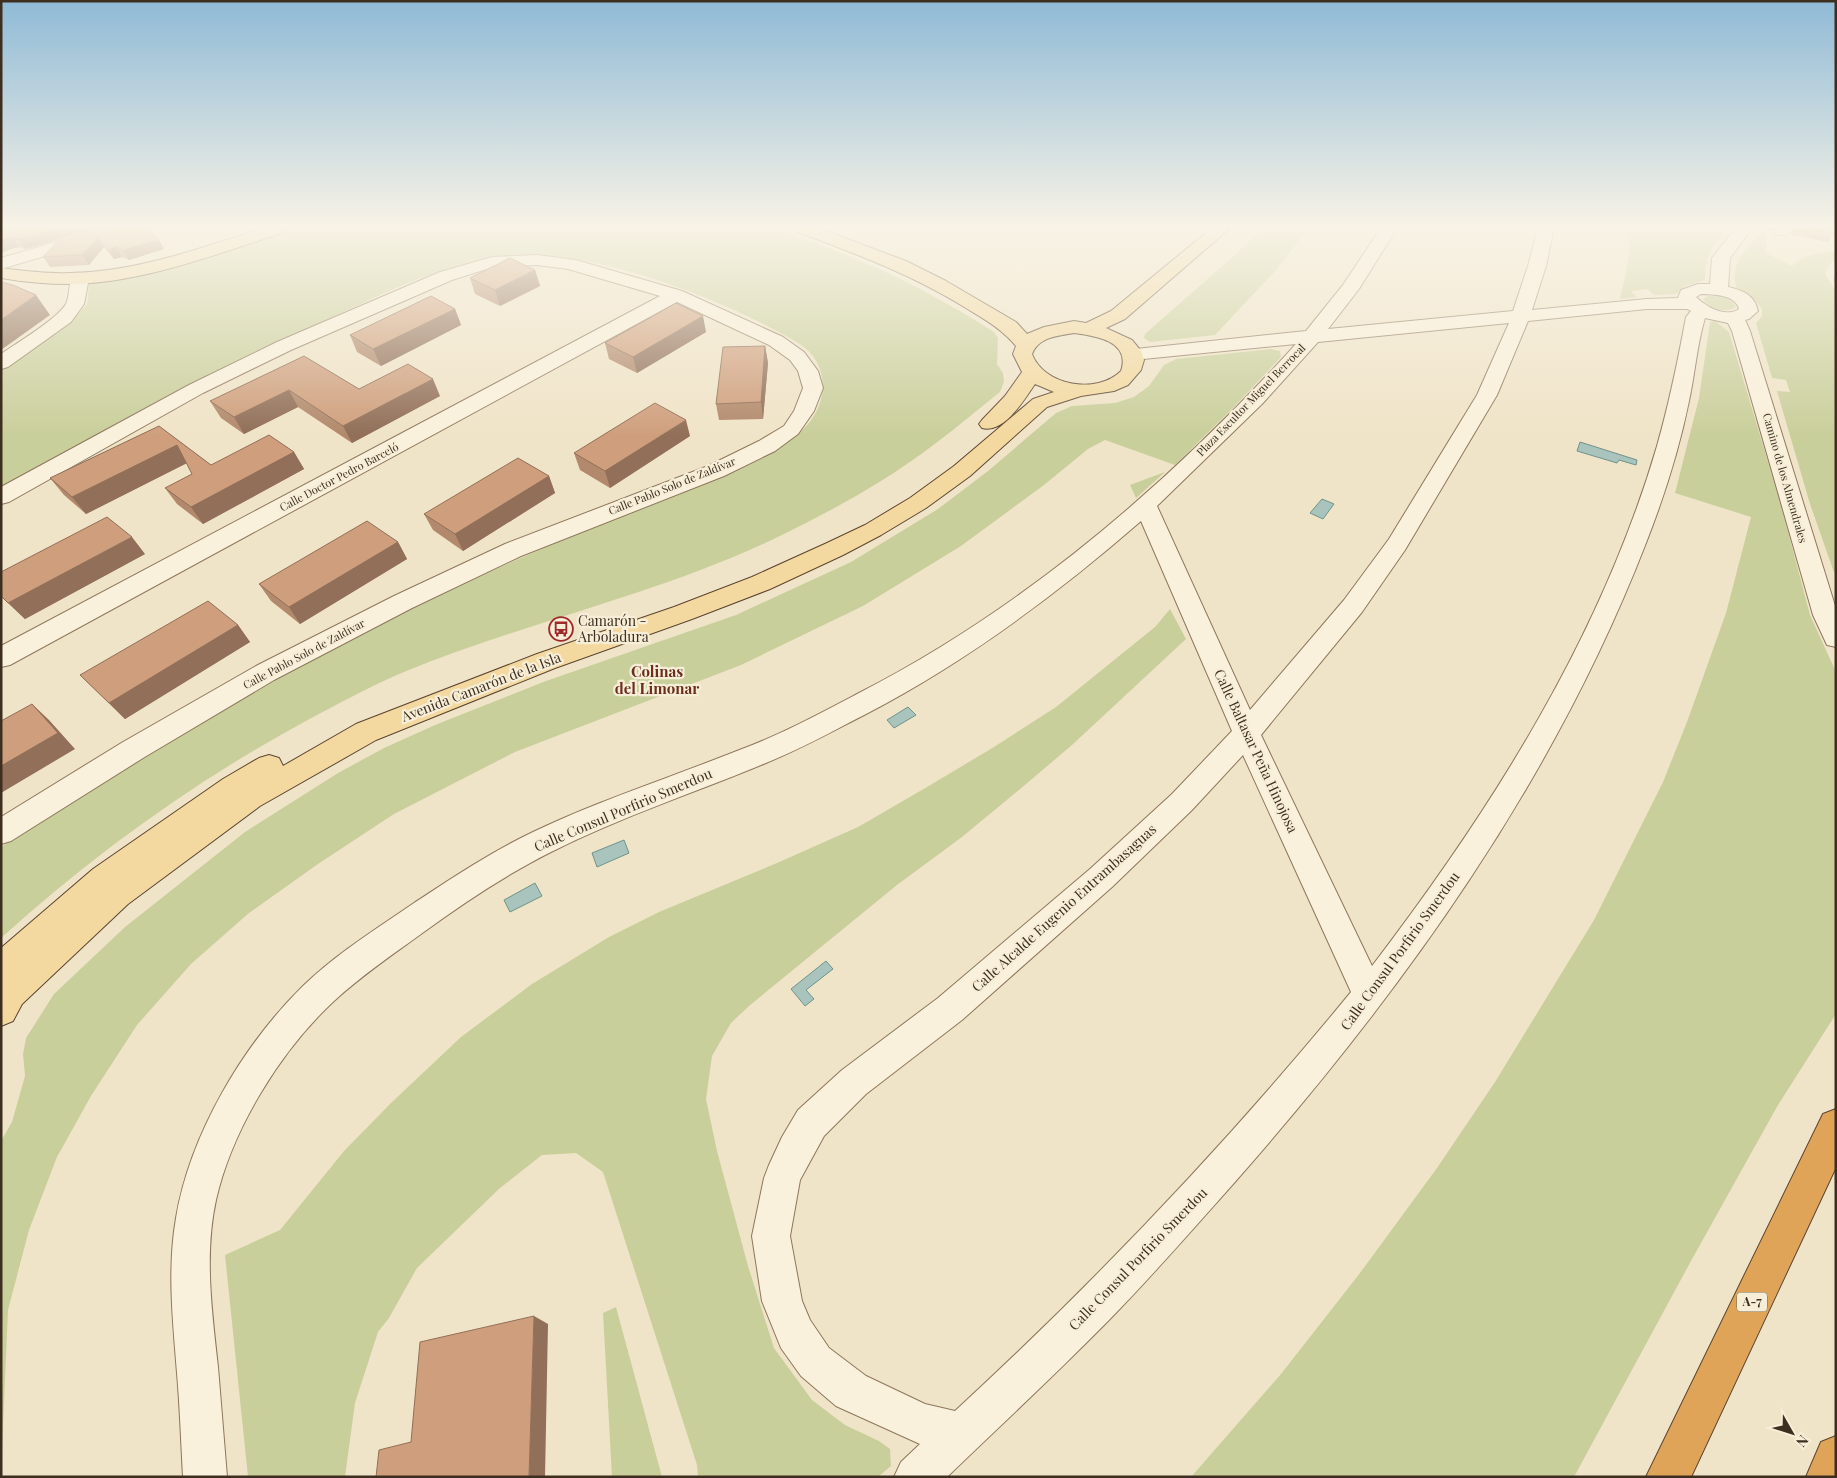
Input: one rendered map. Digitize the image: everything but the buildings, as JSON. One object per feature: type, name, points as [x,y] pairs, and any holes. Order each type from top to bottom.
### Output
[{"type":"highway","name":"A-7","points":[[1668,1477],[1836,1127]]},
{"type":"highway","points":[[1828,1477],[1836,1457]]},
{"type":"main road","points":[[960,297],[1009,326],[1026,345]]},
{"type":"main road","points":[[984,297],[1028,320],[1060,328],[1089,329],[1116,338],[1126,345],[1133,354],[1134,365],[1129,375],[1117,383],[1100,388],[1080,390],[1061,388],[1044,382],[1031,373],[1024,364],[1022,354],[1026,345],[1039,334],[1060,328]]},
{"type":"main road","points":[[1089,329],[1118,315],[1140,297]]},
{"type":"main road","points":[[1116,338],[1164,297]]},
{"type":"main road","name":"Avenida Camarón de la Isla","points":[[1,969],[104,878],[232,787],[358,716],[530,650],[673,601],[752,571],[822,536],[902,493],[929,473],[1007,409],[1019,394],[1031,373]]},
{"type":"main road","name":"Avenida Camarón de la Isla","points":[[1,1010],[10,993],[117,894],[250,798],[366,732],[546,661],[700,607],[761,583],[835,549],[873,530],[918,503],[962,471],[1040,403],[1080,390]]},
{"type":"street","points":[[1,363],[64,318],[76,304],[77,297]]},
{"type":"street","name":"Calle Pablo Solo de Zaldívar","points":[[1,497],[196,389],[284,346],[397,297]]},
{"type":"street","name":"Calle Doctor Pedro Barceló","points":[[1,658],[672,297]]},
{"type":"street","name":"Calle Pablo Solo de Zaldívar","points":[[1,832],[133,750],[265,673],[403,602],[513,550],[716,471],[768,446],[792,430],[804,411],[813,388],[808,371],[797,356],[776,341],[680,297]]},
{"type":"street","points":[[1312,336],[1342,297]]},
{"type":"street","name":"Calle Alcalde Eugenio Entrambasaguas","points":[[960,1434],[922,1424],[851,1391],[815,1362],[795,1334],[782,1301],[771,1236],[782,1178],[811,1123],[854,1082],[950,1009],[1102,878],[1182,802],[1247,733],[1353,606],[1397,544],[1486,395],[1526,297]]},
{"type":"street","points":[[1704,301],[1706,297]]},
{"type":"street","points":[[1312,336],[1647,304],[1704,301],[1730,297]]},
{"type":"street","points":[[1704,301],[1717,316],[1734,318],[1747,314],[1750,308],[1743,299],[1738,297]]},
{"type":"street","name":"Calle Consul Porfirio Smerdou","points":[[916,1477],[1061,1339],[1143,1256],[1263,1125],[1370,996],[1488,828],[1527,766],[1588,652],[1640,529],[1674,423],[1695,317],[1704,301]]},
{"type":"street","name":"Camino de los Almendrales","points":[[1734,318],[1741,331],[1826,615],[1836,638]]},
{"type":"street","name":"Plaza Escultor Miguel Berrocal","points":[[1133,354],[1312,336]]},
{"type":"street","name":"Plaza Escultor Miguel Berrocal","points":[[1145,505],[1229,426],[1312,336]]},
{"type":"street","name":"Calle Consul Porfirio Smerdou","points":[[205,1477],[190,1303],[192,1236],[202,1184],[219,1138],[248,1081],[309,1003],[346,970],[426,910],[538,844],[662,791],[757,755],[869,700],[952,653],[1008,616],[1054,582],[1145,505]]},
{"type":"street","name":"Calle Baltasar Peña Hinojosa","points":[[1145,505],[1247,733],[1370,996]]},
{"type":"green space","points":[[88,297],[376,297],[244,359],[162,401],[1,489],[1,370],[78,314],[87,304]]},
{"type":"green space","points":[[703,297],[935,297],[994,332],[998,338],[997,364],[1003,373],[1004,382],[1000,392],[915,459],[860,494],[784,534],[691,574],[499,637],[404,672],[366,689],[306,721],[225,768],[147,820],[72,877],[1,938],[1,847],[104,781],[209,717],[370,629],[522,558],[739,468],[791,440],[808,424],[820,403],[822,381],[820,370],[808,351],[798,343]]},
{"type":"green space","points":[[1187,297],[1251,297],[1215,335],[1150,342],[1144,338],[1145,334]]},
{"type":"green space","points":[[1620,297],[1637,297],[1620,299]]},
{"type":"green space","points":[[1706,297],[1724,297],[1736,307],[1723,310],[1714,308],[1703,300]]},
{"type":"green space","points":[[1750,297],[1836,297],[1836,578],[1810,504],[1777,391],[1790,392],[1786,380],[1772,378],[1756,323],[1762,316],[1762,309]]},
{"type":"green space","points":[[1715,321],[1729,332],[1781,505],[1810,615],[1836,672],[1836,1014],[1778,1105],[1574,1477],[1191,1477],[1281,1374],[1360,1273],[1437,1168],[1495,1082],[1594,920],[1663,782],[1687,722],[1726,613],[1751,517],[1675,493],[1699,398],[1710,322]]},
{"type":"green space","points":[[1271,349],[1280,351],[1281,357],[1175,465],[1105,440],[1088,449],[1044,485],[961,546],[863,606],[741,665],[515,752],[394,814],[318,864],[249,913],[191,964],[137,1025],[91,1096],[57,1157],[29,1230],[8,1310],[1,1474],[1,1141],[12,1122],[25,1076],[23,1054],[26,1038],[54,994],[125,927],[245,832],[338,773],[384,748],[435,725],[546,681],[736,615],[851,562],[938,509],[988,471],[1056,413],[1072,406],[1115,403],[1134,397],[1149,386],[1164,365],[1176,359]]},
{"type":"green space","points":[[1165,472],[1136,498],[1130,485]]},
{"type":"green space","points":[[1170,609],[1186,639],[1072,745],[1019,790],[962,837],[897,885],[749,1006],[731,1023],[712,1056],[706,1099],[717,1151],[748,1266],[774,1348],[812,1400],[845,1425],[879,1441],[890,1449],[891,1466],[878,1477],[698,1477],[697,1465],[603,1172],[576,1153],[542,1155],[500,1188],[417,1268],[389,1318],[378,1332],[355,1403],[345,1477],[248,1477],[225,1255],[280,1230],[344,1151],[391,1103],[461,1037],[532,984],[609,937],[659,912],[858,827],[927,787],[1056,707],[1155,627]]},
{"type":"green space","points":[[616,1307],[662,1477],[612,1477],[603,1313]]},
{"type":"water","points":[[1580,442],[1637,460],[1636,465],[1619,460],[1617,463],[1577,451]]},
{"type":"water","points":[[1322,499],[1334,504],[1323,519],[1310,513]]},
{"type":"water","points":[[908,707],[916,715],[894,728],[887,720]]},
{"type":"water","points":[[624,840],[629,853],[597,867],[592,853]]},
{"type":"water","points":[[535,883],[542,896],[510,912],[504,900]]},
{"type":"water","points":[[826,961],[833,969],[806,990],[814,999],[805,1006],[791,989]]},
{"type":"place","name":"Camarón - Arboladura","points":[[561,629]]},
{"type":"district","name":"Colinas del Limonar","points":[[657,680]]}]
